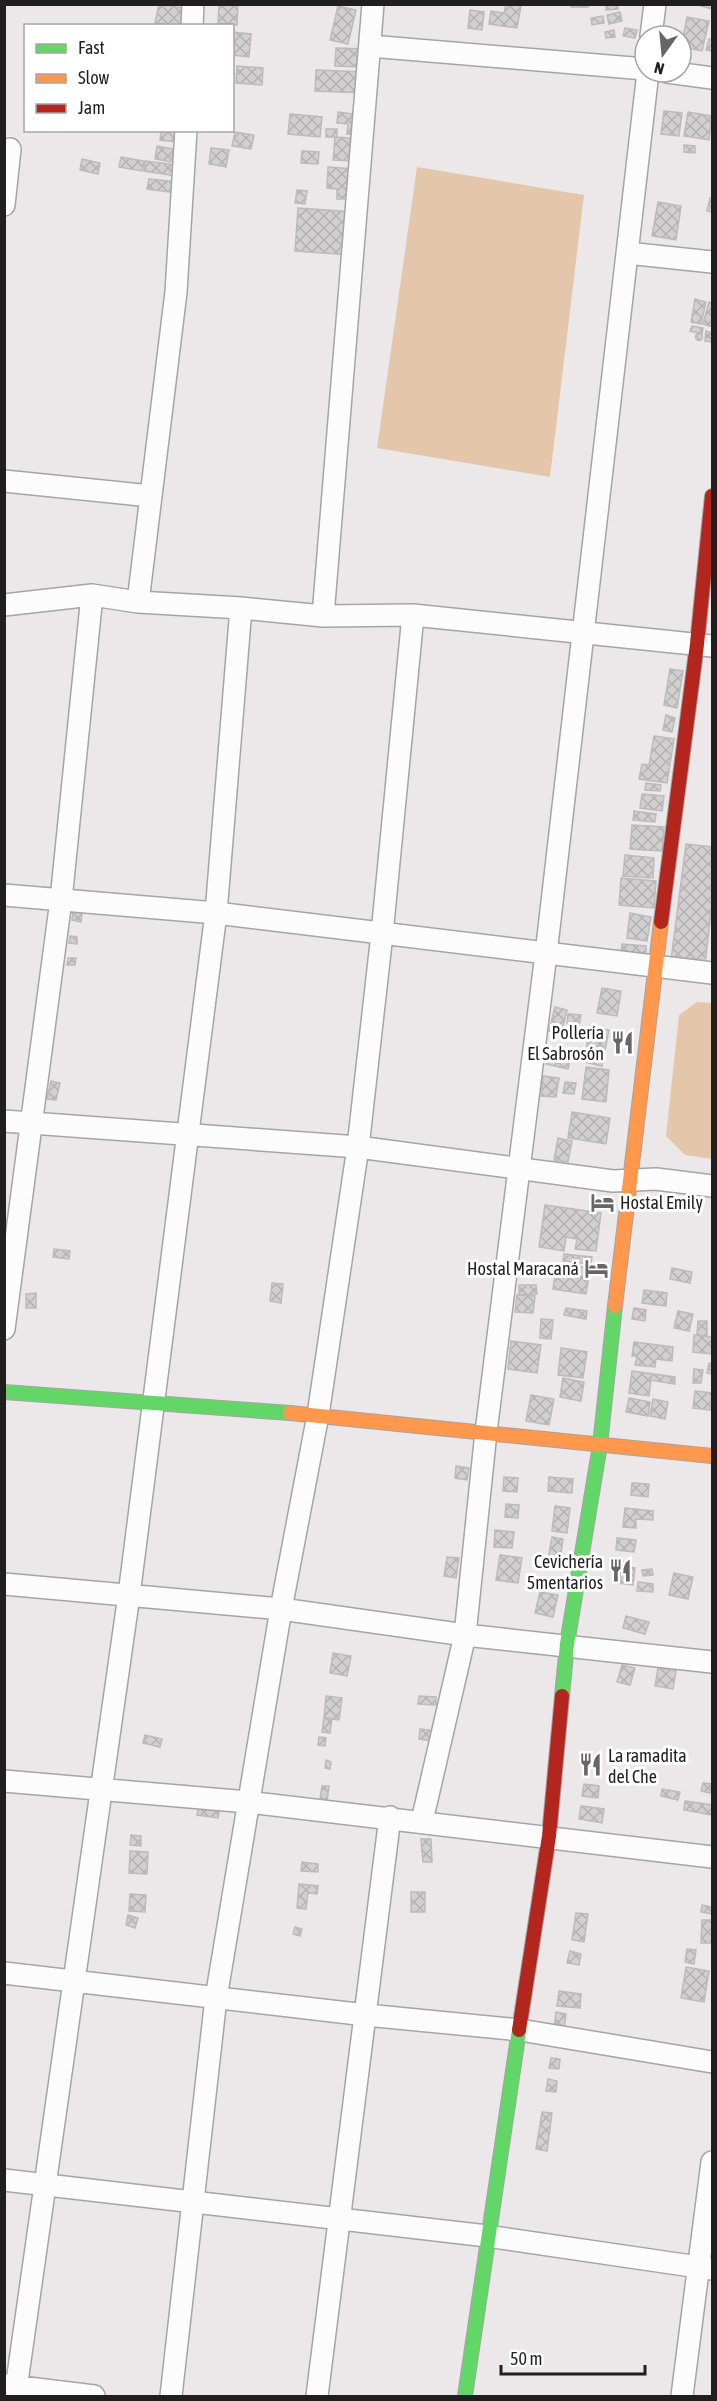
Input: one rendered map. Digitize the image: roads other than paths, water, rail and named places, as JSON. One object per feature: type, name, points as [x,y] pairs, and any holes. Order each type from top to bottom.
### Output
[{"type":"street","points":[[192,24],[193,4]]},
{"type":"street","points":[[323,616],[373,4]]},
{"type":"street","points":[[652,24],[655,4]]},
{"type":"street","points":[[370,46],[633,70]]},
{"type":"street","points":[[693,75],[712,78]]},
{"type":"street","points":[[422,1821],[465,1635],[486,1432],[546,954],[645,84]]},
{"type":"street","points":[[138,602],[176,292],[186,132]]},
{"type":"street","points":[[4,205],[10,149]]},
{"type":"street","points":[[627,253],[712,262]]},
{"type":"street","points":[[4,480],[151,496]]},
{"type":"street","points":[[465,2397],[486,2236],[549,1836],[567,1644],[600,1444],[628,1180],[656,967],[705,645],[712,496]]},
{"type":"street","points":[[4,605],[92,596],[138,602],[242,608],[323,616],[413,615],[581,630],[705,645]]},
{"type":"street","points":[[4,1329],[61,900],[92,596]]},
{"type":"street","points":[[94,2397],[12,2389],[45,2185],[129,1595],[151,1403],[216,914],[242,608]]},
{"type":"street","points":[[171,2397],[216,1998],[281,1609],[318,1415],[358,1147],[382,934],[413,615]]},
{"type":"street","points":[[4,895],[216,914],[712,973]]},
{"type":"street","points":[[4,1121],[358,1147],[613,1181],[656,1179],[712,1186]]},
{"type":"street","points":[[4,1392],[318,1415],[712,1456]]},
{"type":"street","points":[[4,1584],[281,1609],[465,1635],[567,1644],[712,1662]]},
{"type":"street","points":[[4,1781],[390,1817],[712,1857]]},
{"type":"street","points":[[317,2397],[337,2220],[366,2015],[390,1817]]},
{"type":"street","points":[[4,1973],[366,2015],[520,2030],[712,2062]]},
{"type":"street","points":[[682,2397],[706,2268],[712,2162]]},
{"type":"street","points":[[4,2180],[486,2236],[706,2268]]},
{"type":"place","name":"Pollería El Sabrosón","points":[[622,1042]]},
{"type":"place","name":"Hostal Emily","points":[[602,1202]]},
{"type":"place","name":"Hostal Maracaná","points":[[597,1268]]},
{"type":"place","name":"Cevichería 5mentarios","points":[[621,1571]]},
{"type":"place","name":"La ramadita del Che","points":[[590,1765]]}]
